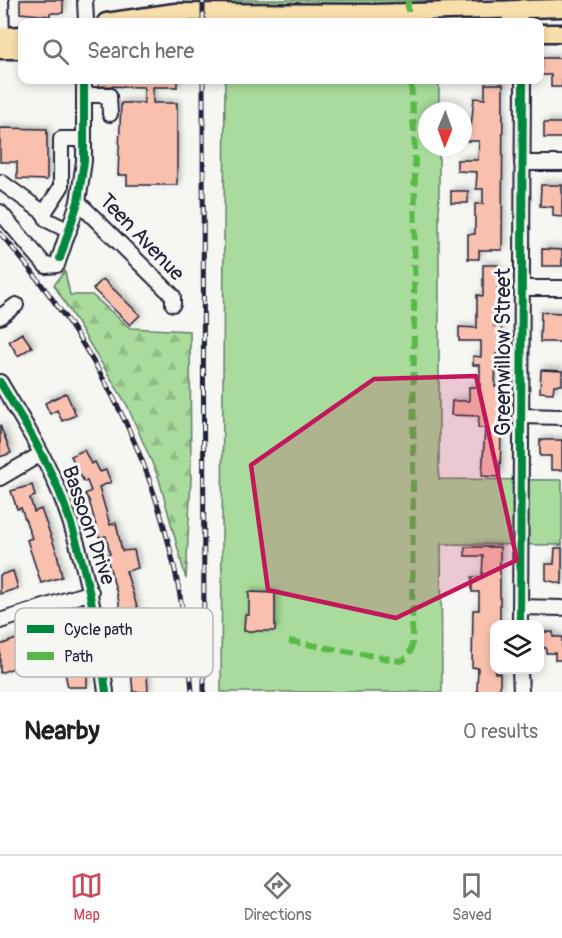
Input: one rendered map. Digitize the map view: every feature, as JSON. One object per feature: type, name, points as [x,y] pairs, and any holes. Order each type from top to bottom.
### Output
[{"type":"main road","points":[[134,18],[175,12],[374,18],[562,8]]},
{"type":"main road","points":[[544,33],[562,33]]},
{"type":"street","points":[[1,0],[11,42]]},
{"type":"street","points":[[85,0],[86,18]]},
{"type":"street","points":[[0,212],[46,266],[57,265],[78,202],[84,161],[84,84]]},
{"type":"street","name":"Greenwillow Street","points":[[520,620],[523,84]]},
{"type":"street","points":[[84,95],[109,95],[110,114]]},
{"type":"street","points":[[44,213],[61,187],[60,142],[63,138],[83,139]]},
{"type":"street","points":[[522,163],[562,163]]},
{"type":"street","points":[[1,182],[44,213],[47,220],[69,231]]},
{"type":"street","name":"Teen Avenue","points":[[78,202],[173,296],[173,304]]},
{"type":"street","points":[[521,288],[562,288]]},
{"type":"street","points":[[0,317],[16,305]]},
{"type":"street","name":"Bassoon Drive","points":[[0,382],[41,454],[62,501],[91,592],[93,608]]},
{"type":"street","points":[[520,416],[562,417]]},
{"type":"street","points":[[0,477],[41,454]]},
{"type":"street","points":[[41,608],[91,592]]},
{"type":"street","points":[[519,607],[562,608]]},
{"type":"street","points":[[0,621],[15,616]]},
{"type":"street","points":[[520,674],[520,692]]},
{"type":"street","name":"Bassoon Drive","points":[[104,677],[106,692]]},
{"type":"highlighted area","points":[[476,376],[517,560],[396,618],[268,590],[251,465],[374,379]]},
{"type":"green space","points":[[226,0],[438,0],[438,18],[226,18]]},
{"type":"green space","points":[[225,84],[439,84],[439,102],[418,102],[418,156],[439,156],[439,479],[562,480],[562,545],[441,544],[442,692],[221,692]]},
{"type":"green space","points":[[65,271],[70,295],[92,295],[130,328],[190,331],[191,479],[186,579],[159,479],[127,405],[54,285]]},
{"type":"building","points":[[20,0],[63,0],[63,13],[50,13],[50,16],[20,13]]},
{"type":"building","points":[[544,58],[562,58],[562,87],[551,87],[551,75],[544,75]]},
{"type":"building","points":[[99,84],[177,84],[177,87],[153,87],[153,103],[177,103],[177,185],[127,185],[127,175],[118,175],[121,103],[144,103],[144,87],[99,86]]},
{"type":"building","points":[[485,84],[503,84],[502,250],[479,250],[479,259],[468,259],[468,234],[475,234],[475,204],[483,204],[483,189],[476,189],[477,172],[457,171],[457,160],[478,160],[479,141],[472,141],[474,98],[485,99]]},
{"type":"building","points":[[544,123],[562,123],[562,138],[544,138]]},
{"type":"building","points":[[0,128],[47,129],[47,180],[17,179],[17,162],[0,162]]},
{"type":"building","points":[[541,185],[562,185],[562,217],[553,216],[553,207],[540,206]]},
{"type":"building","points":[[451,191],[468,191],[468,203],[451,203]]},
{"type":"building","points":[[542,249],[562,250],[562,266],[542,266]]},
{"type":"building","points":[[483,265],[498,265],[498,296],[501,296],[501,311],[494,311],[494,326],[501,326],[501,354],[496,354],[495,387],[502,387],[500,477],[482,476],[485,428],[478,428],[479,416],[451,415],[452,401],[469,401],[469,387],[480,387],[480,365],[473,365],[473,356],[481,357],[481,341],[459,341],[459,327],[477,328],[477,295],[483,296]]},
{"type":"building","points":[[103,279],[140,315],[130,325],[93,289]]},
{"type":"building","points":[[541,312],[562,313],[562,342],[540,342]]},
{"type":"building","points":[[22,333],[32,347],[18,356],[9,341]]},
{"type":"building","points":[[541,370],[562,371],[562,385],[554,385],[553,393],[540,392]]},
{"type":"building","points":[[66,393],[76,415],[62,421],[57,410],[50,414],[45,403]]},
{"type":"building","points":[[0,425],[11,453],[0,457]]},
{"type":"building","points":[[540,440],[562,440],[562,470],[551,470],[551,456],[540,456]]},
{"type":"building","points":[[84,450],[91,464],[95,462],[100,472],[106,470],[111,482],[99,487],[110,525],[116,523],[122,551],[134,550],[138,568],[126,571],[137,608],[120,608],[106,555],[110,554],[106,536],[99,537],[89,500],[85,494],[91,491],[71,456]]},
{"type":"building","points":[[32,485],[35,496],[30,498],[34,512],[41,509],[57,553],[62,577],[41,583],[27,540],[32,538],[21,508],[17,509],[11,491]]},
{"type":"building","points":[[465,547],[500,547],[500,620],[490,620],[490,674],[500,674],[500,692],[477,692],[478,668],[472,667],[473,610],[479,610],[479,592],[472,592],[472,577],[482,578],[483,556],[465,556]]},
{"type":"building","points":[[555,548],[562,548],[562,584],[546,580],[546,564],[554,564]]},
{"type":"building","points":[[13,571],[18,588],[0,594],[0,575]]},
{"type":"building","points":[[249,592],[275,593],[275,631],[244,631],[245,615],[249,615]]},
{"type":"building","points":[[544,632],[553,632],[553,637],[562,637],[562,660],[555,660],[555,653],[546,653],[544,648]]},
{"type":"building","points":[[15,639],[15,668],[0,673],[0,645]]},
{"type":"building","points":[[66,677],[87,677],[87,687],[68,687]]},
{"type":"building","points":[[132,677],[147,677],[148,692],[133,692]]},
{"type":"railway","points":[[203,0],[203,18]]},
{"type":"railway","points":[[203,84],[204,608]]},
{"type":"railway","points":[[0,233],[42,285],[79,338],[110,391],[136,446],[157,503],[173,563],[182,608]]},
{"type":"railway","points":[[190,677],[192,692]]},
{"type":"railway","points":[[204,677],[204,692]]},
{"type":"marked path","points":[[408,0],[408,12]]},
{"type":"marked path","points":[[289,641],[401,661],[409,657],[412,645],[415,151],[411,84]]},
{"type":"cycle path","points":[[60,258],[78,202],[84,161],[84,84]]},
{"type":"cycle path","points":[[520,620],[523,84]]},
{"type":"cycle path","points":[[0,382],[31,435],[59,491],[76,540],[93,608]]},
{"type":"cycle path","points":[[104,677],[106,692]]}]
